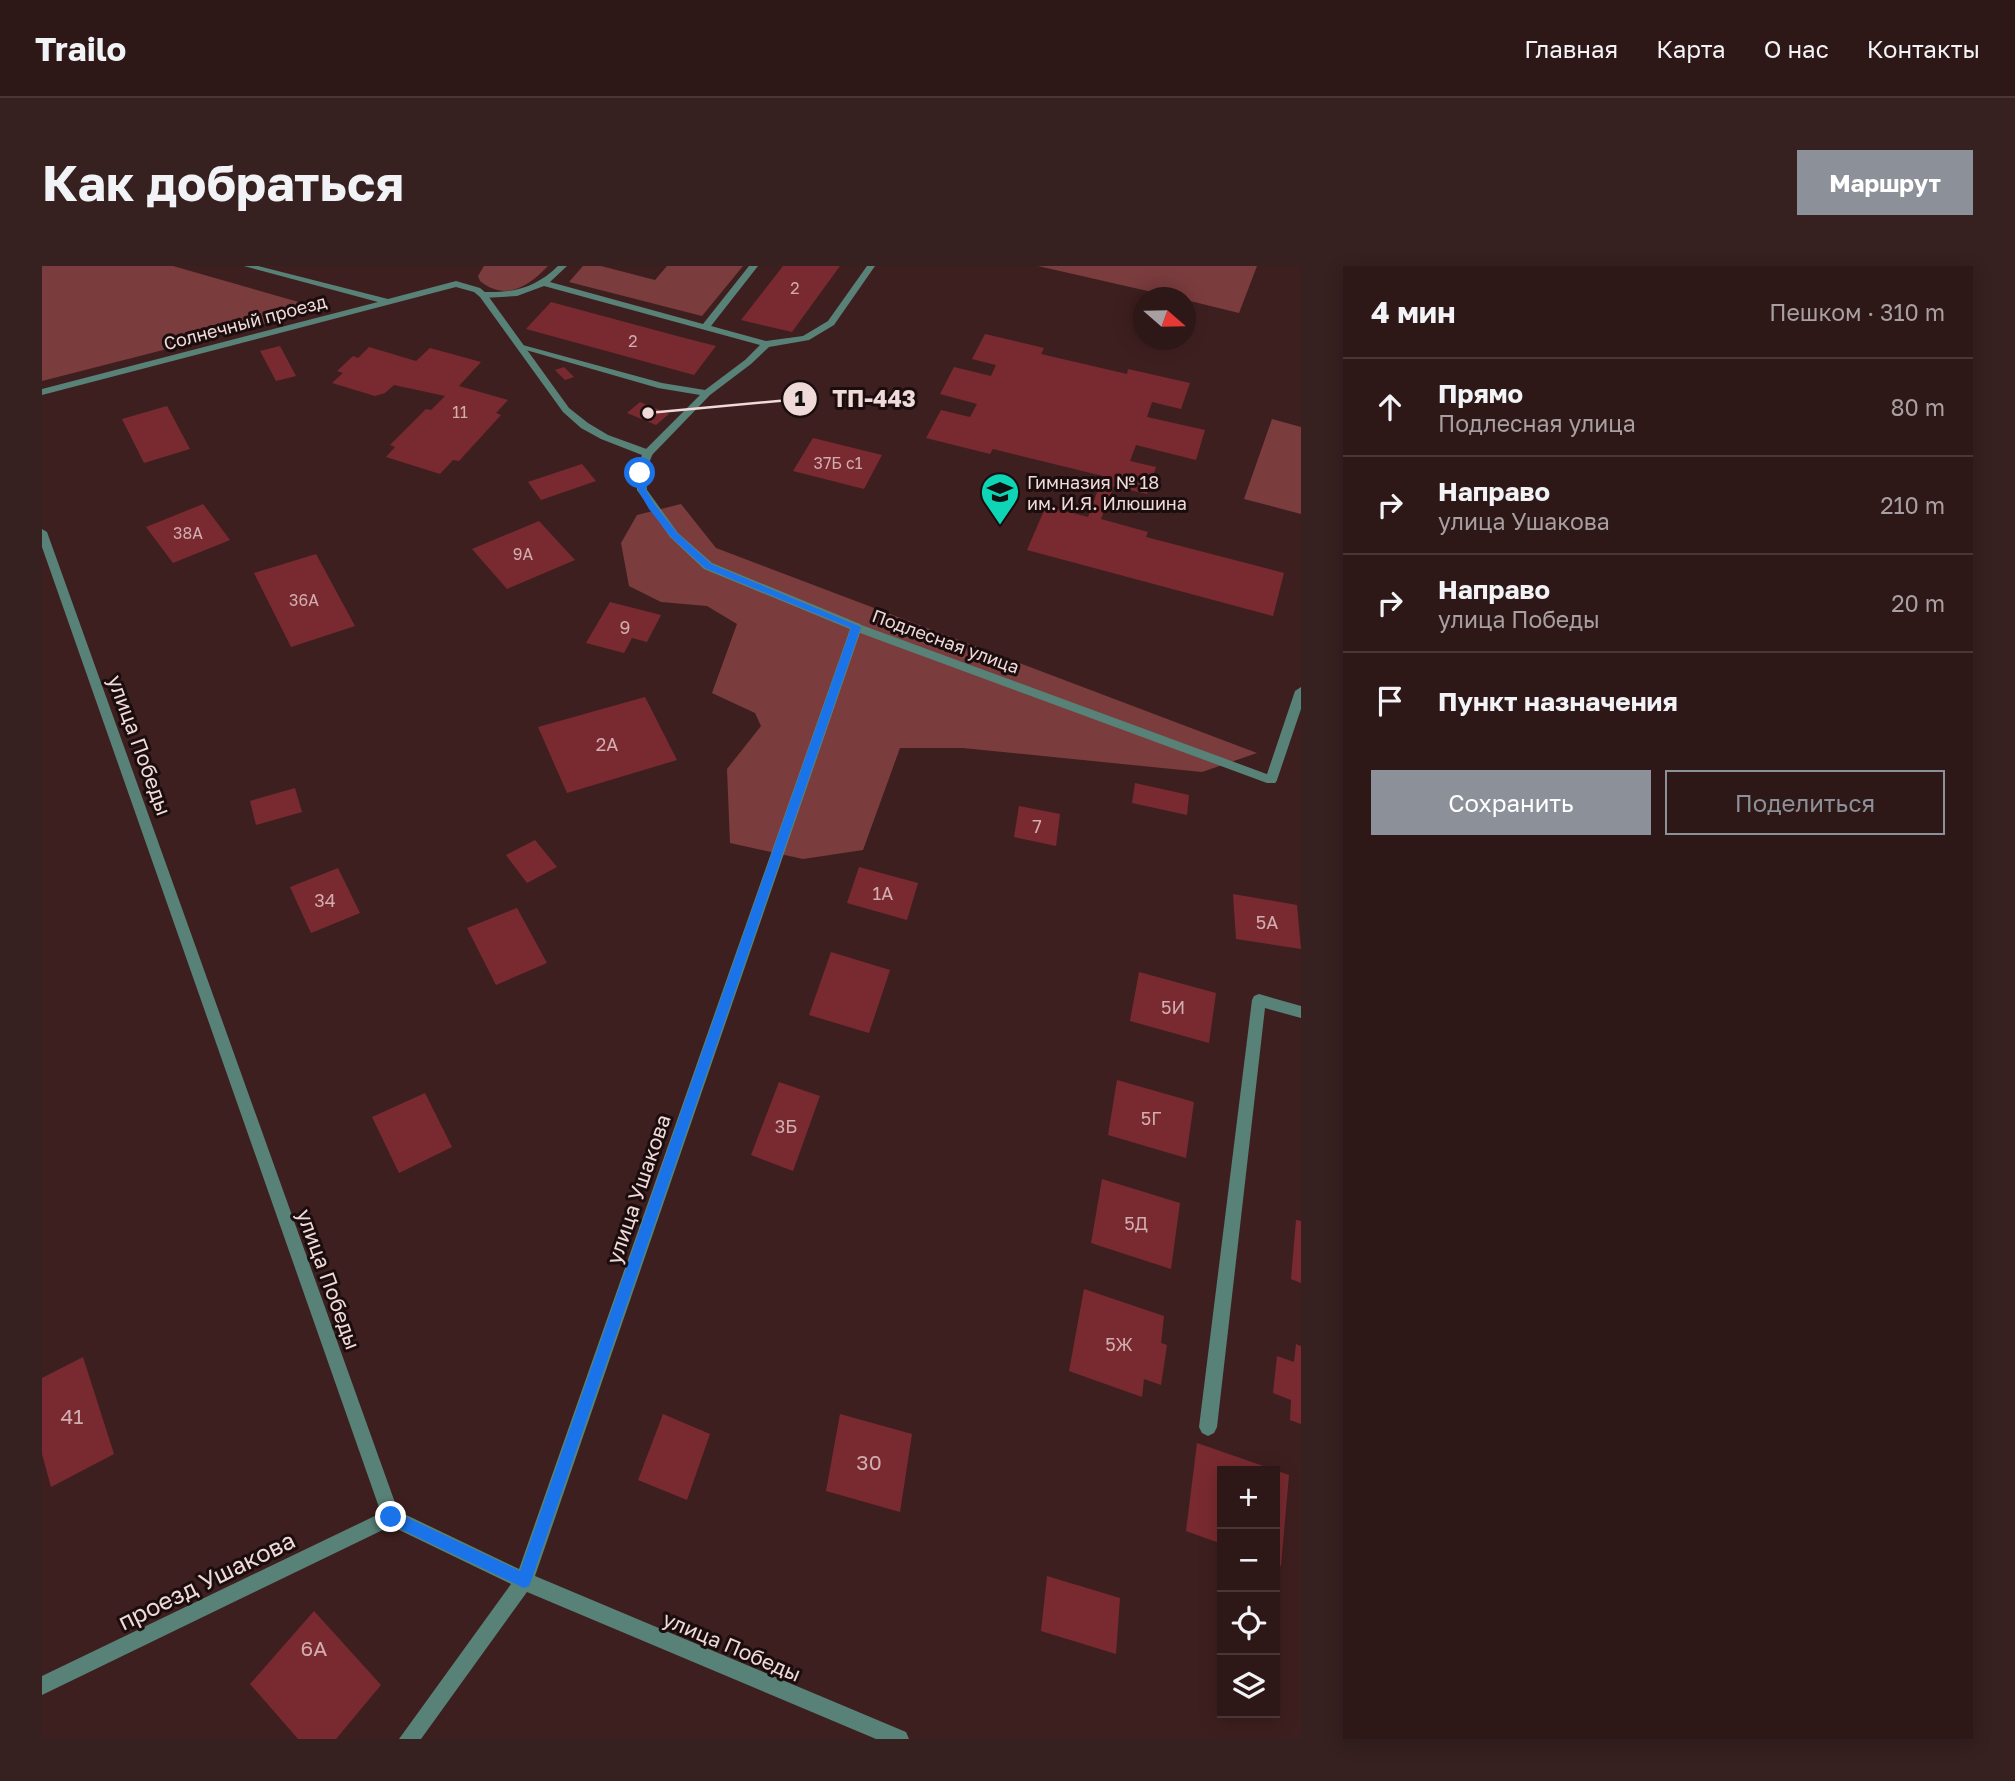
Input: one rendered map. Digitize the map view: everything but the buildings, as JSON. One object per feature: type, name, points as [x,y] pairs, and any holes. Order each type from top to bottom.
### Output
[{"type":"street","points":[[248,266],[387,301]]},
{"type":"street","points":[[483,295],[507,296],[546,284],[563,266]]},
{"type":"street","points":[[705,327],[754,266]]},
{"type":"street","points":[[546,284],[766,344],[790,343],[814,336],[831,326],[871,266]]},
{"type":"street","name":"Солнечный проезд","points":[[42,392],[456,284],[477,290],[483,295]]},
{"type":"street","points":[[483,295],[566,410],[582,426],[610,440],[648,453],[707,393],[748,362],[766,344]]},
{"type":"street","points":[[522,346],[661,387],[707,393]]},
{"type":"street","name":"Подлесная улица","points":[[648,453],[640,473],[642,490],[674,535],[708,566],[856,627],[1271,780],[1301,691]]},
{"type":"street","name":"улица Победы","points":[[42,533],[391,1517],[524,1581],[899,1739]]},
{"type":"street","name":"улица Ушакова","points":[[409,1739],[524,1581],[856,627]]},
{"type":"street","points":[[1208,1427],[1259,1000],[1301,1012]]},
{"type":"street","name":"проезд Ушакова","points":[[42,1686],[391,1517]]},
{"type":"shaded area","points":[[42,266],[173,266],[323,309],[42,381]]},
{"type":"shaded area","points":[[484,266],[548,266],[525,285],[508,291],[490,287],[480,281],[478,276]]},
{"type":"shaded area","points":[[583,266],[601,266],[655,280],[667,266],[743,266],[702,316],[569,282]]},
{"type":"shaded area","points":[[1038,266],[1257,266],[1239,313],[1196,302],[1196,287],[1133,288]]},
{"type":"shaded area","points":[[1272,419],[1301,427],[1301,514],[1244,499]]},
{"type":"shaded area","points":[[681,504],[716,548],[1257,753],[1202,772],[963,748],[900,748],[863,850],[803,859],[730,843],[727,769],[761,726],[755,713],[712,693],[737,624],[707,606],[661,602],[629,586],[621,543],[637,515]]},
{"type":"place","name":"ТП-443","points":[[648,413]]},
{"type":"place","name":"Гимназия № 18 им. И.Я. Илюшина","points":[[1000,526]]},
{"type":"route","points":[[391,1517],[524,1581],[856,627],[708,566],[674,535],[652,507],[642,490],[640,473]]}]
